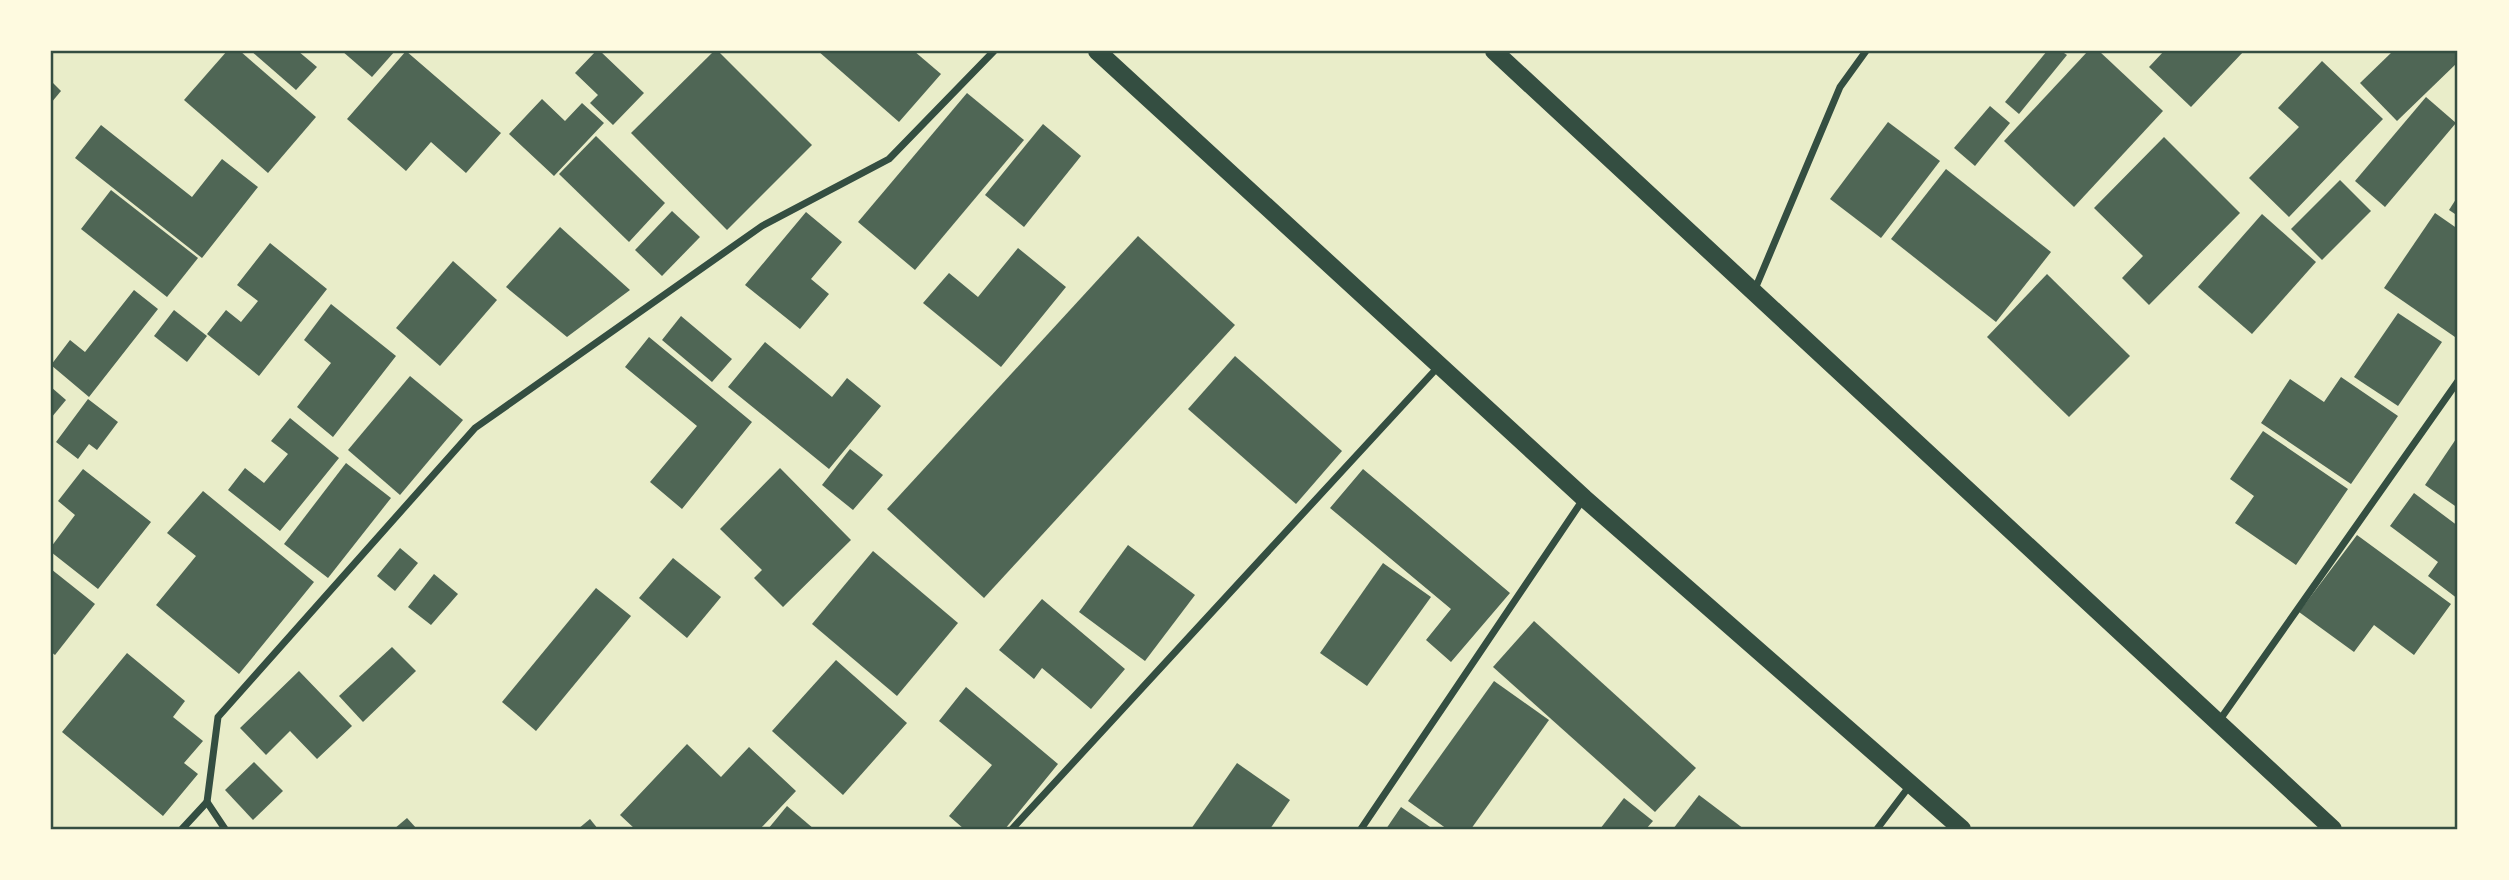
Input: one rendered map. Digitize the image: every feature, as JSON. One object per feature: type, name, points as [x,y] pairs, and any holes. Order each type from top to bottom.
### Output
[{"type":"main road","points":[[1097,51],[1584,498],[1962,829]]},
{"type":"main road","points":[[1494,51],[2333,829]]},
{"type":"street","points":[[182,829],[206,802],[218,717],[475,428],[762,226],[890,159],[994,51]]},
{"type":"street","points":[[1754,290],[1840,87],[1866,51]]},
{"type":"street","points":[[1012,829],[1441,364]]},
{"type":"street","points":[[2218,724],[2458,381]]},
{"type":"street","points":[[1361,829],[1584,498]]},
{"type":"street","points":[[1877,829],[1911,783]]},
{"type":"street","points":[[206,802],[225,829]]},
{"type":"building","points":[[227,51],[240,51],[316,117],[268,173],[184,100]]},
{"type":"building","points":[[251,51],[298,51],[317,67],[296,90]]},
{"type":"building","points":[[342,51],[395,51],[372,77]]},
{"type":"building","points":[[406,51],[501,133],[466,173],[431,142],[406,171],[347,119]]},
{"type":"building","points":[[596,51],[600,51],[644,93],[613,125],[590,103],[598,95],[575,73]]},
{"type":"building","points":[[714,51],[718,51],[812,145],[727,230],[631,133]]},
{"type":"building","points":[[818,51],[914,51],[941,74],[899,122]]},
{"type":"building","points":[[2047,51],[2061,51],[2067,55],[2019,114],[2005,102]]},
{"type":"building","points":[[2088,51],[2099,51],[2163,111],[2074,207],[2004,141]]},
{"type":"building","points":[[2164,51],[2244,51],[2191,107],[2149,67]]},
{"type":"building","points":[[2393,51],[2458,51],[2458,62],[2397,121],[2360,83]]},
{"type":"building","points":[[2322,61],[2383,119],[2289,217],[2249,178],[2299,127],[2278,108]]},
{"type":"building","points":[[51,81],[61,91],[51,103]]},
{"type":"building","points":[[967,93],[1024,140],[915,270],[858,222]]},
{"type":"building","points":[[2426,97],[2456,123],[2385,207],[2355,181]]},
{"type":"building","points":[[542,99],[565,121],[582,103],[604,123],[554,176],[509,134]]},
{"type":"building","points":[[1990,106],[2010,123],[1975,166],[1954,148]]},
{"type":"building","points":[[1888,122],[1940,161],[1881,238],[1830,199]]},
{"type":"building","points":[[1043,124],[1081,156],[1024,227],[985,195]]},
{"type":"building","points":[[101,125],[192,197],[222,159],[258,187],[202,258],[75,158]]},
{"type":"building","points":[[596,136],[665,203],[629,242],[559,174]]},
{"type":"building","points":[[2164,137],[2240,213],[2149,305],[2122,278],[2143,256],[2094,208]]},
{"type":"building","points":[[1946,169],[2051,252],[1996,322],[1891,239]]},
{"type":"building","points":[[2340,180],[2371,211],[2322,260],[2291,229]]},
{"type":"building","points":[[111,190],[198,258],[167,297],[81,229]]},
{"type":"building","points":[[2458,196],[2458,216],[2449,210]]},
{"type":"building","points":[[672,211],[700,237],[662,276],[635,250]]},
{"type":"building","points":[[806,212],[842,242],[811,279],[829,294],[800,329],[745,285]]},
{"type":"building","points":[[2435,213],[2458,229],[2458,333],[2455,337],[2384,288]]},
{"type":"building","points":[[2262,214],[2316,262],[2252,334],[2198,287]]},
{"type":"building","points":[[560,227],[630,290],[567,337],[506,287]]},
{"type":"building","points":[[1138,236],[1235,325],[984,598],[887,509]]},
{"type":"building","points":[[270,243],[327,289],[259,376],[207,334],[226,310],[241,322],[258,301],[237,285]]},
{"type":"building","points":[[1018,248],[1066,287],[1001,367],[923,303],[949,273],[978,297]]},
{"type":"building","points":[[453,261],[497,300],[440,366],[396,328]]},
{"type":"building","points":[[2047,274],[2130,356],[2069,417],[1987,337]]},
{"type":"building","points":[[134,290],[158,309],[89,397],[51,365],[70,340],[85,352]]},
{"type":"building","points":[[331,304],[396,356],[333,437],[297,407],[331,363],[304,340]]},
{"type":"building","points":[[174,310],[207,336],[187,362],[154,336]]},
{"type":"building","points":[[2398,313],[2442,342],[2398,406],[2354,377]]},
{"type":"building","points":[[681,316],[732,359],[712,382],[662,340]]},
{"type":"building","points":[[649,337],[752,422],[682,509],[650,482],[697,426],[625,367]]},
{"type":"building","points":[[765,342],[832,397],[847,378],[881,406],[829,469],[728,387]]},
{"type":"building","points":[[1235,356],[1342,451],[1296,504],[1188,409]]},
{"type":"building","points":[[410,376],[463,420],[400,495],[348,450]]},
{"type":"building","points":[[2341,377],[2398,416],[2351,484],[2261,423],[2290,379],[2324,402]]},
{"type":"building","points":[[51,387],[66,400],[51,418]]},
{"type":"building","points":[[88,399],[118,422],[97,450],[89,444],[78,459],[56,442]]},
{"type":"building","points":[[290,418],[339,458],[280,531],[228,490],[245,468],[264,483],[288,454],[271,441]]},
{"type":"building","points":[[2263,431],[2348,489],[2296,565],[2235,523],[2254,496],[2230,479]]},
{"type":"building","points":[[2458,436],[2458,508],[2425,485]]},
{"type":"building","points":[[850,449],[883,475],[853,510],[822,485]]},
{"type":"building","points":[[346,463],[391,498],[328,578],[284,544]]},
{"type":"building","points":[[780,468],[851,540],[783,607],[754,578],[762,570],[720,529]]},
{"type":"building","points":[[83,469],[151,522],[98,589],[51,552],[51,547],[75,515],[58,501]]},
{"type":"building","points":[[1363,469],[1510,593],[1451,662],[1426,640],[1451,609],[1330,508]]},
{"type":"building","points":[[203,491],[314,582],[239,674],[156,605],[196,556],[167,533]]},
{"type":"building","points":[[2414,493],[2458,526],[2458,599],[2428,576],[2438,562],[2390,526]]},
{"type":"building","points":[[2357,535],[2451,604],[2414,655],[2374,625],[2354,652],[2299,612]]},
{"type":"building","points":[[1128,545],[1195,595],[1145,661],[1079,612]]},
{"type":"building","points":[[400,548],[418,563],[395,591],[377,576]]},
{"type":"building","points":[[873,551],[958,623],[897,696],[812,624]]},
{"type":"building","points":[[673,558],[721,597],[687,638],[639,598]]},
{"type":"building","points":[[1383,563],[1431,597],[1367,686],[1320,653]]},
{"type":"building","points":[[51,569],[95,604],[55,655],[51,652]]},
{"type":"building","points":[[434,574],[458,594],[431,625],[408,607]]},
{"type":"building","points":[[596,588],[631,616],[536,731],[502,702]]},
{"type":"building","points":[[1042,599],[1125,669],[1091,709],[1042,668],[1034,679],[999,650]]},
{"type":"building","points":[[1534,621],[1696,768],[1655,812],[1493,667]]},
{"type":"building","points":[[392,647],[416,671],[363,722],[339,696]]},
{"type":"building","points":[[127,653],[185,701],[173,717],[203,741],[184,763],[198,774],[163,816],[62,732]]},
{"type":"building","points":[[836,660],[907,723],[843,795],[772,731]]},
{"type":"building","points":[[299,671],[352,726],[317,759],[290,731],[266,755],[240,728]]},
{"type":"building","points":[[1494,681],[1549,720],[1471,829],[1447,829],[1408,801]]},
{"type":"building","points":[[966,687],[1058,764],[1005,829],[964,829],[949,816],[992,765],[939,721]]},
{"type":"building","points":[[687,744],[721,777],[749,747],[796,791],[760,829],[635,829],[620,815]]},
{"type":"building","points":[[254,762],[283,791],[253,820],[225,790]]},
{"type":"building","points":[[1237,763],[1290,800],[1270,829],[1191,829]]},
{"type":"building","points":[[1699,795],[1744,829],[1673,829]]},
{"type":"building","points":[[1624,798],[1653,821],[1646,829],[1600,829]]},
{"type":"building","points":[[787,806],[814,829],[768,829]]},
{"type":"building","points":[[1401,807],[1433,829],[1386,829]]},
{"type":"building","points":[[407,818],[417,829],[394,829]]},
{"type":"building","points":[[590,819],[598,829],[578,829]]}]
